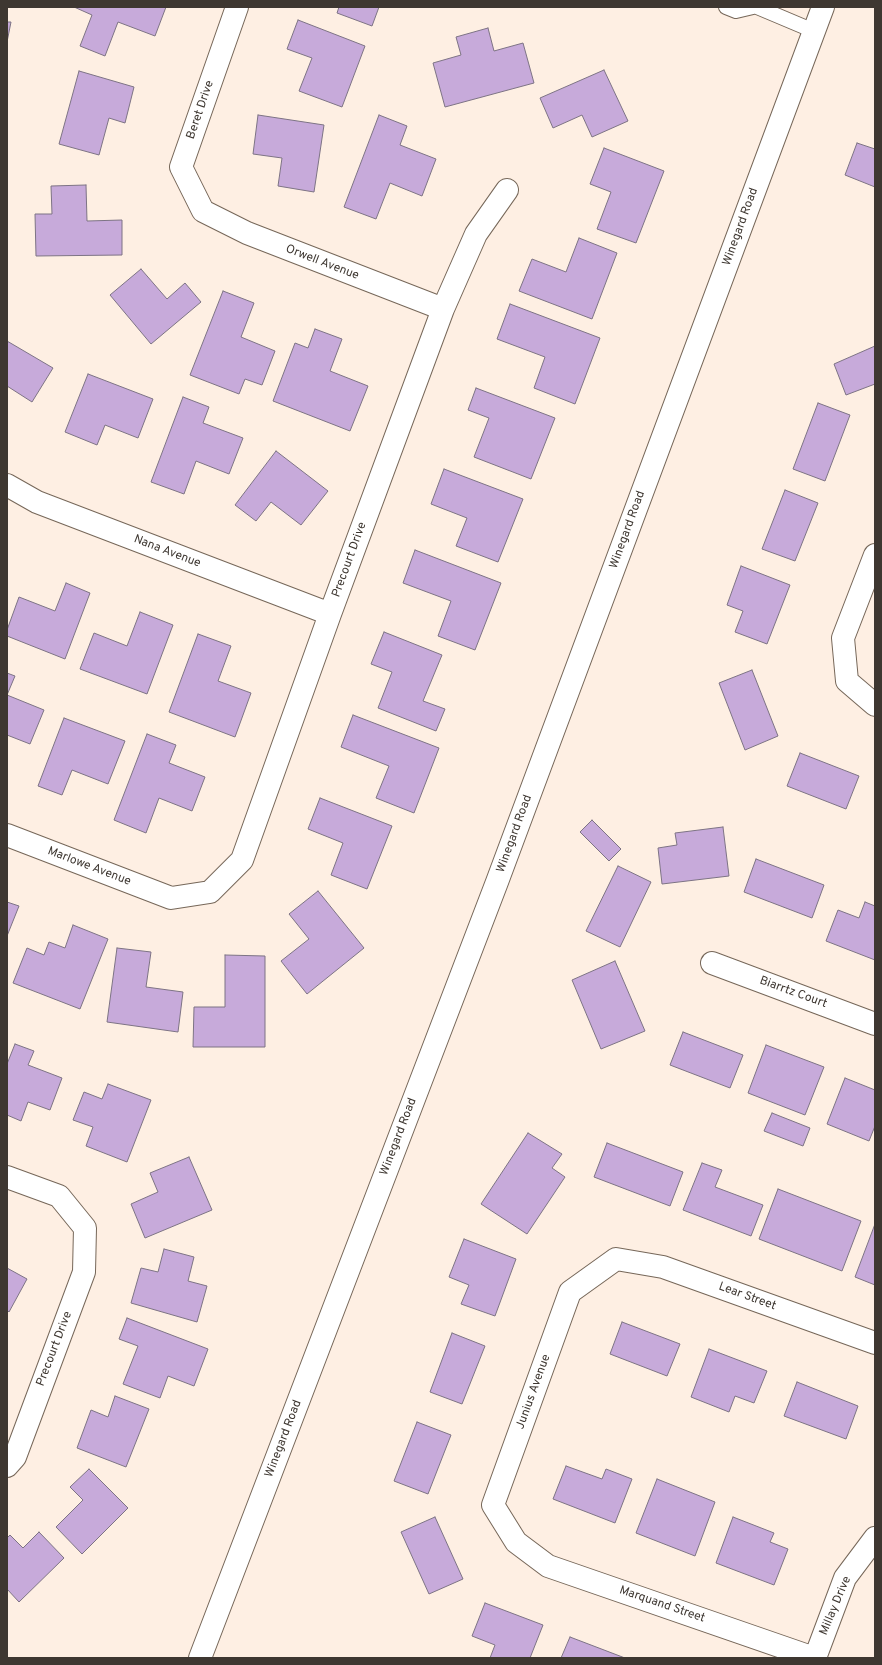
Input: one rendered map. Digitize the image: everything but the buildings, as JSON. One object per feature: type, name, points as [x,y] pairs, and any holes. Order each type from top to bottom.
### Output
[{"type":"street","name":"Beret Drive","points":[[204,211],[181,167],[237,7]]},
{"type":"street","name":"Winegard Road","points":[[200,1658],[497,882],[823,7]]},
{"type":"street","name":"Precourt Drive","points":[[171,898],[210,892],[242,860],[330,614],[443,309],[476,234],[508,190]]},
{"type":"street","name":"Orwell Avenue","points":[[204,211],[247,234],[443,309]]},
{"type":"street","name":"Nana Avenue","points":[[7,484],[37,502],[330,614]]},
{"type":"street","points":[[875,555],[843,638],[847,681],[875,705]]},
{"type":"street","name":"Marlowe Avenue","points":[[7,835],[171,898]]},
{"type":"street","name":"Biarrtz Court","points":[[712,963],[875,1024]]},
{"type":"street","name":"Precourt Drive","points":[[7,1177],[59,1196],[85,1228],[84,1272],[15,1457],[7,1466]]},
{"type":"street","name":"Lear Street","points":[[616,1259],[663,1267],[875,1343]]},
{"type":"street","name":"Junius Avenue","points":[[516,1542],[493,1505],[570,1292],[616,1259]]},
{"type":"street","name":"Millay Drive","points":[[814,1658],[845,1578],[875,1538]]},
{"type":"street","name":"Marquand Street","points":[[516,1542],[548,1566],[814,1658]]},
{"type":"lane","points":[[726,7],[736,11],[753,7]]},
{"type":"lane","points":[[757,7],[814,31]]}]
